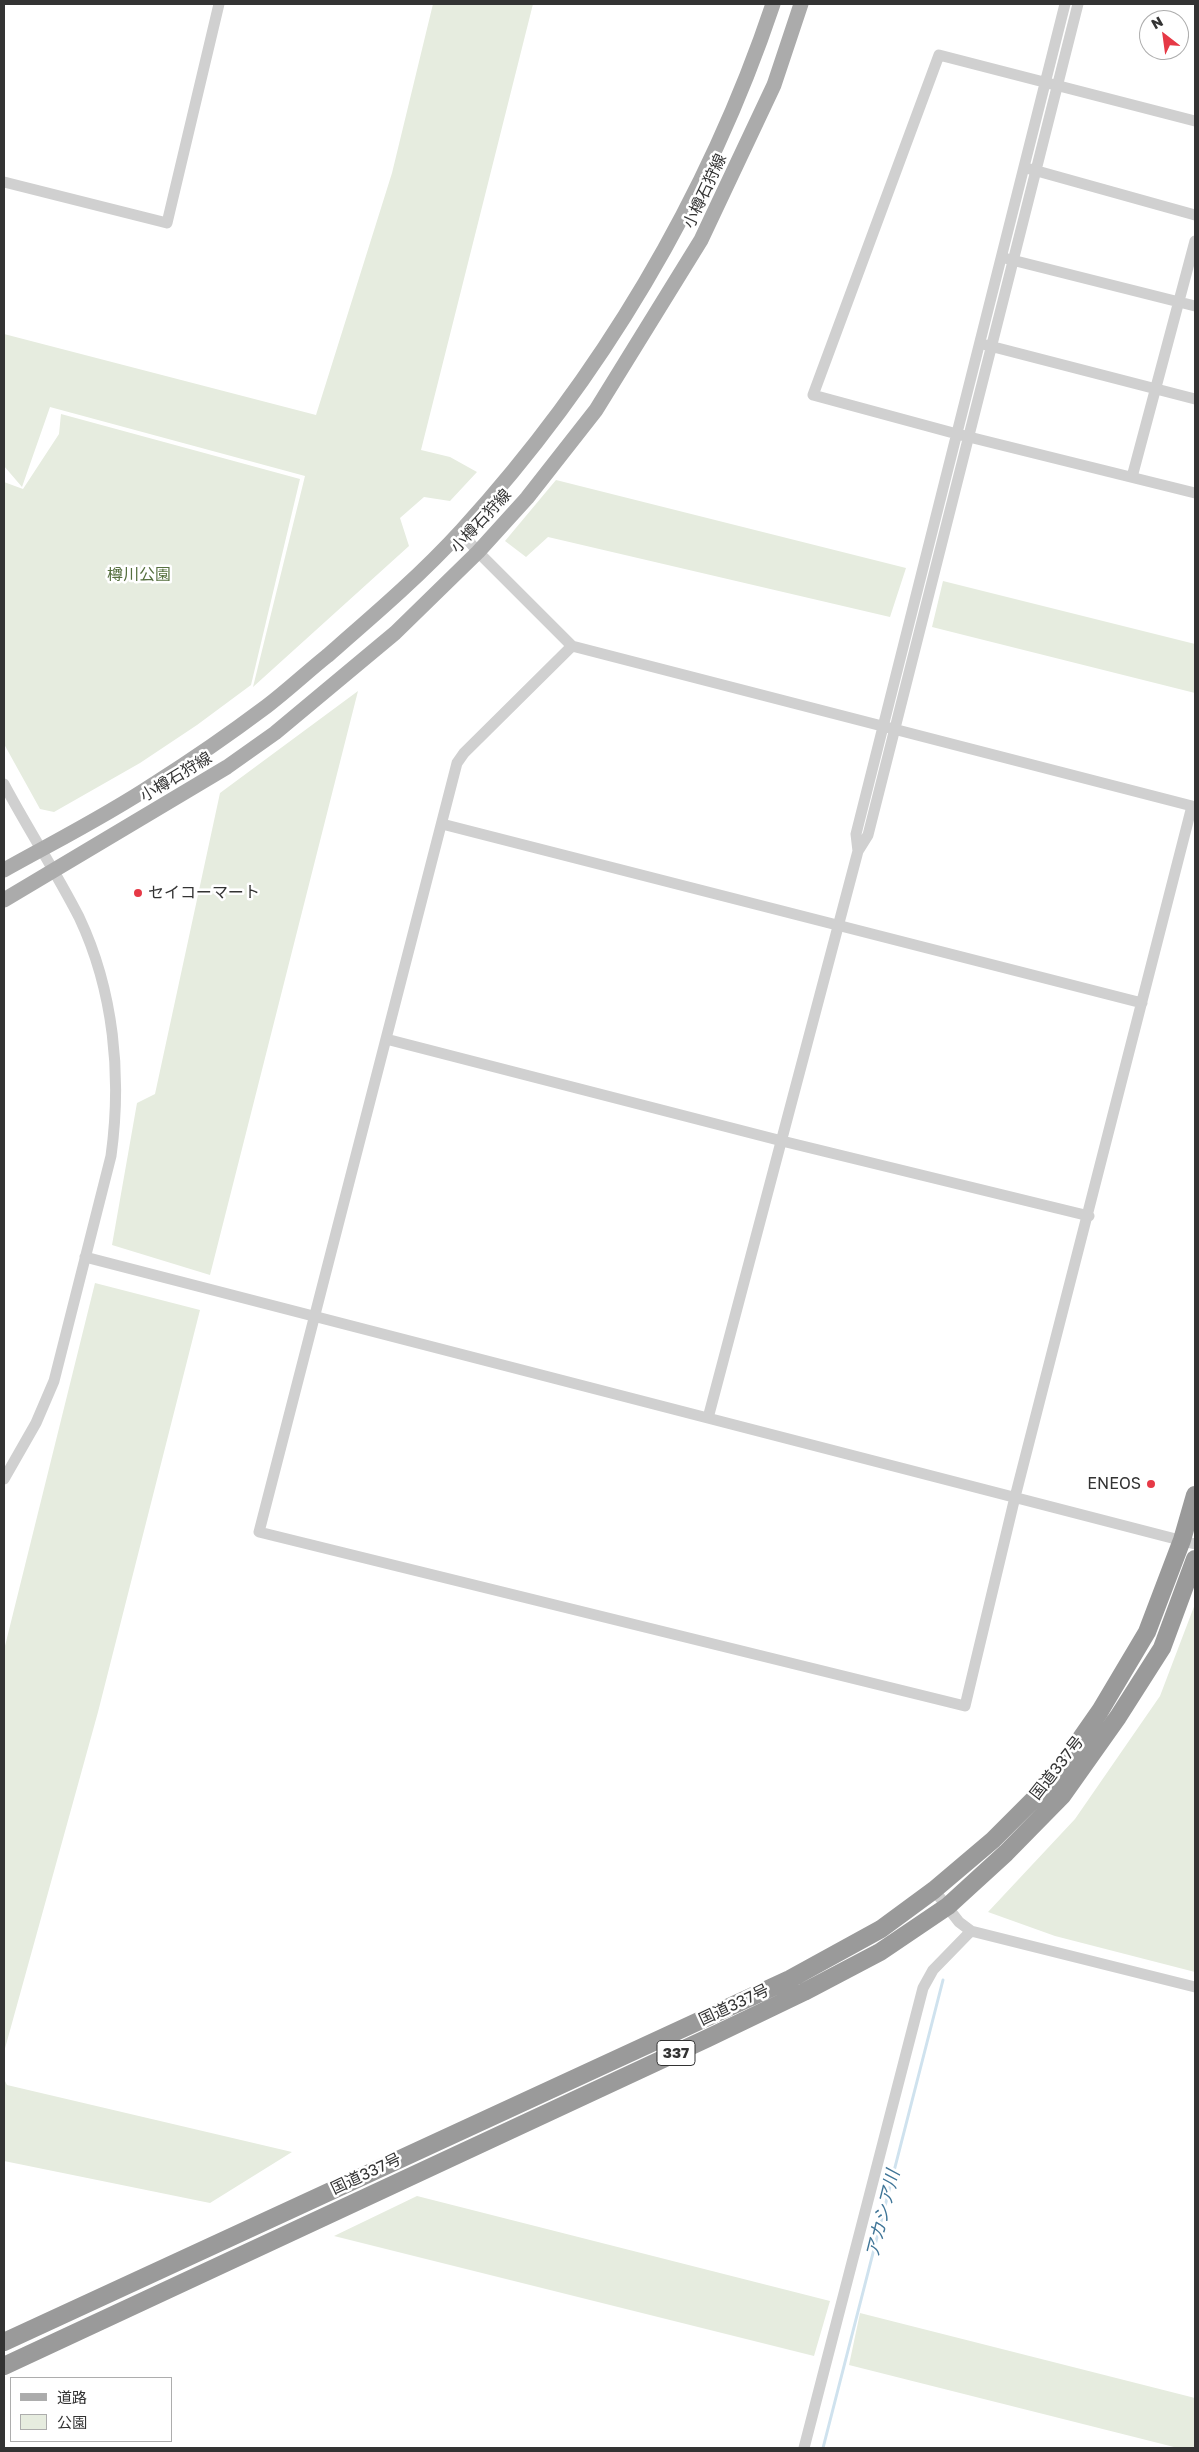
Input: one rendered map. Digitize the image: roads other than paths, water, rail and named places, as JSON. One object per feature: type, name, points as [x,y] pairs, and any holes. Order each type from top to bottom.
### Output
[{"type":"highway","name":"国道337号","points":[[4,2342],[790,1979],[881,1929],[934,1890],[993,1840],[1049,1784],[1100,1711],[1147,1632],[1189,1542],[1195,1495]]},
{"type":"highway","name":"国道337号","points":[[4,2366],[804,1992],[880,1952],[948,1906],[1006,1853],[1062,1796],[1162,1648],[1195,1559]]},
{"type":"main road","name":"小樽石狩線","points":[[4,870],[153,786],[268,705],[370,619],[461,532],[565,407],[605,348],[676,226],[710,162],[752,67],[773,4]]},
{"type":"main road","name":"小樽石狩線","points":[[4,900],[53,873],[227,767],[275,733],[395,633],[478,552],[526,498],[596,410],[653,322],[701,240],[774,86],[801,4]]},
{"type":"street","points":[[4,182],[167,223],[219,4]]},
{"type":"street","points":[[858,851],[856,834],[1065,4]]},
{"type":"street","points":[[708,1418],[858,851],[868,835],[1078,4]]},
{"type":"street","points":[[1195,121],[939,55],[813,395],[957,434],[1195,493]]},
{"type":"street","points":[[1024,167],[1195,215]]},
{"type":"street","points":[[1132,477],[1195,241]]},
{"type":"street","points":[[1001,258],[1195,306]]},
{"type":"street","points":[[980,344],[1195,399]]},
{"type":"street","points":[[461,532],[478,552],[572,646],[1192,806],[1016,1497],[965,1706],[259,1532],[457,764],[464,753],[572,646]]},
{"type":"street","points":[[4,784],[79,918],[94,955],[114,1038],[114,1129],[111,1156],[54,1381],[36,1423],[4,1479]]},
{"type":"street","points":[[442,824],[1142,1003]]},
{"type":"street","points":[[386,1039],[782,1141],[1089,1216]]},
{"type":"street","points":[[85,1258],[1189,1542]]},
{"type":"street","points":[[934,1890],[959,1922],[971,1931],[1195,1987]]},
{"type":"street","points":[[804,2448],[922,1988],[932,1970],[971,1931]]},
{"type":"waterway","name":"アカシア川","points":[[823,2448],[943,1980]]},
{"type":"place","name":"セイコーマート","points":[[138,893]]},
{"type":"place","name":"ENEOS","points":[[1151,1484]]},
{"type":"park label","name":"樽川公園","points":[[139,575]]}]
